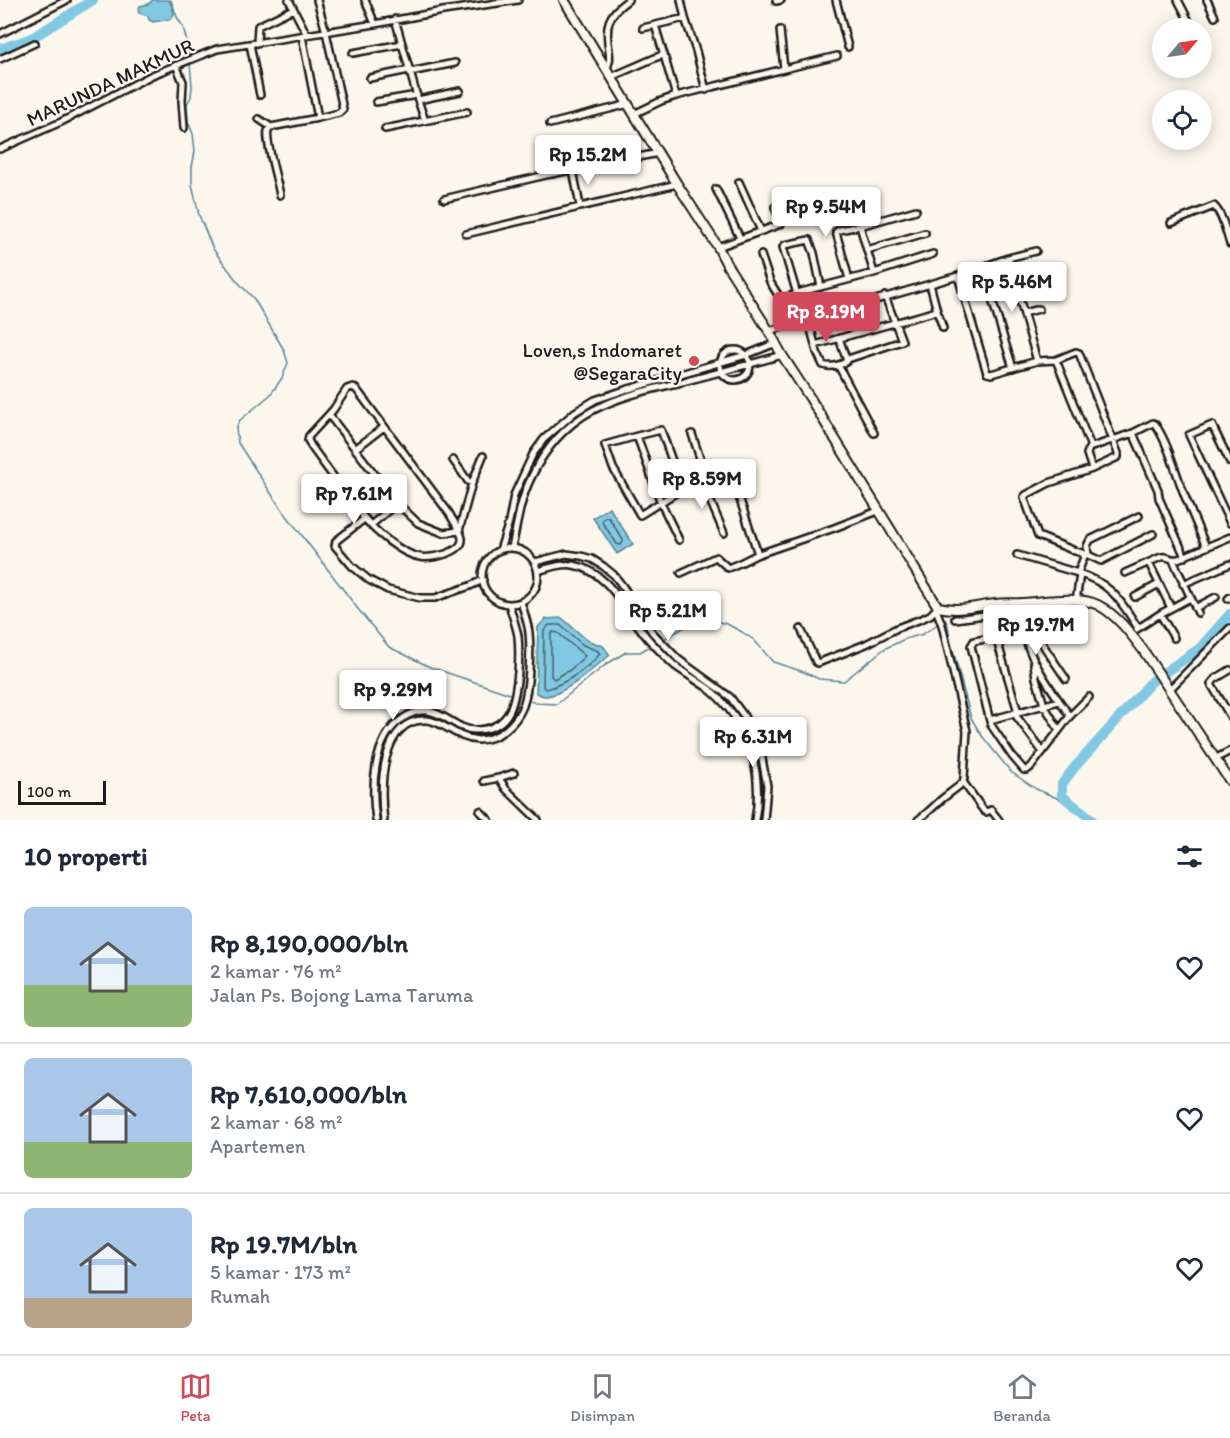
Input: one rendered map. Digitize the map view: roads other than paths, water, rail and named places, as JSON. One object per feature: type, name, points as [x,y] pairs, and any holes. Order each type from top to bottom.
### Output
[{"type":"main road","points":[[564,0],[718,247],[937,608],[958,610],[990,604],[1020,607],[1076,601],[1095,604],[1105,609],[1131,633],[1230,782]]},
{"type":"street","points":[[0,34],[67,0]]},
{"type":"street","points":[[288,0],[304,36],[318,118]]},
{"type":"street","points":[[260,119],[271,127],[339,113],[343,109],[317,0]]},
{"type":"street","points":[[366,0],[375,24]]},
{"type":"street","name":"MARUNDA MAKMUR","points":[[0,148],[61,122],[152,75],[221,48],[518,0]]},
{"type":"street","points":[[606,69],[610,59],[607,25],[610,16],[628,0]]},
{"type":"street","points":[[681,0],[706,90]]},
{"type":"street","points":[[836,0],[848,47]]},
{"type":"street","points":[[1178,0],[1187,18]]},
{"type":"street","points":[[1207,0],[1215,17]]},
{"type":"street","points":[[257,43],[258,26],[293,9]]},
{"type":"street","points":[[643,28],[685,18]]},
{"type":"street","points":[[395,19],[425,121]]},
{"type":"street","points":[[655,24],[676,96]]},
{"type":"street","points":[[780,30],[784,69]]},
{"type":"street","points":[[0,59],[35,43]]},
{"type":"street","points":[[250,44],[261,95]]},
{"type":"street","points":[[353,53],[402,44]]},
{"type":"street","points":[[611,77],[664,54]]},
{"type":"street","points":[[634,114],[676,96],[837,56]]},
{"type":"street","points":[[370,78],[455,63]]},
{"type":"street","points":[[177,64],[183,82],[184,128]]},
{"type":"street","points":[[376,102],[460,91]]},
{"type":"street","points":[[550,124],[628,104]]},
{"type":"street","points":[[386,129],[467,112]]},
{"type":"street","points":[[271,127],[268,141],[280,195]]},
{"type":"street","points":[[444,199],[658,153]]},
{"type":"street","points":[[573,170],[580,207]]},
{"type":"street","points":[[739,182],[761,231]]},
{"type":"street","points":[[466,234],[677,184]]},
{"type":"street","points":[[716,189],[740,238]]},
{"type":"street","points":[[1171,223],[1214,206],[1221,215],[1230,244]]},
{"type":"street","points":[[718,247],[781,223],[775,207]]},
{"type":"street","points":[[849,279],[836,232],[916,210]]},
{"type":"street","points":[[860,226],[874,273]]},
{"type":"street","points":[[867,250],[925,233]]},
{"type":"street","points":[[821,287],[809,240],[785,245],[783,247],[809,319],[815,345],[824,365],[828,367],[902,340],[885,296]]},
{"type":"street","points":[[768,330],[958,276],[1036,250]]},
{"type":"street","points":[[762,255],[770,282],[780,298],[785,299],[933,254]]},
{"type":"street","points":[[1008,258],[1037,362]]},
{"type":"street","points":[[982,267],[1013,368]]},
{"type":"street","points":[[958,276],[986,372],[991,374],[1037,362],[1056,360],[1077,352],[1119,456],[1092,469],[1029,492],[1024,497],[1038,537],[1101,561],[1153,534]]},
{"type":"street","points":[[1017,287],[1036,281]]},
{"type":"street","points":[[930,284],[943,328]]},
{"type":"street","points":[[1024,313],[1040,309]]},
{"type":"street","points":[[815,345],[937,311]]},
{"type":"street","points":[[839,338],[848,359]]},
{"type":"street","points":[[500,550],[509,522],[513,495],[533,454],[544,439],[575,412],[595,400],[746,355],[775,342]]},
{"type":"street","points":[[720,363],[722,372],[727,378],[740,380],[749,371],[750,364],[746,355]]},
{"type":"street","points":[[512,548],[523,497],[531,478],[550,444],[580,417],[598,406],[629,394],[782,355]]},
{"type":"street","points":[[1056,360],[1091,447]]},
{"type":"street","points":[[838,365],[874,433]]},
{"type":"street","points":[[353,387],[384,427],[459,531],[462,540],[461,545],[456,549],[446,554],[420,557],[400,549],[379,534],[364,519],[308,440],[347,389],[353,387]]},
{"type":"street","points":[[329,414],[397,503],[418,523],[443,533],[459,531]]},
{"type":"street","points":[[1092,469],[1087,454],[1091,447],[1133,433],[1153,423],[1157,426],[1206,547]]},
{"type":"street","points":[[1230,462],[1212,424],[1190,434],[1230,523]]},
{"type":"street","points":[[355,449],[384,427]]},
{"type":"street","points":[[681,489],[661,430],[606,445],[605,449],[639,515],[681,489],[723,468],[727,469],[759,554]]},
{"type":"street","points":[[1133,433],[1185,557]]},
{"type":"street","points":[[692,434],[704,478],[724,532]]},
{"type":"street","points":[[637,435],[661,503],[679,540]]},
{"type":"street","points":[[459,531],[472,483],[483,456]]},
{"type":"street","points":[[453,460],[468,481],[472,483]]},
{"type":"street","points":[[357,509],[386,488]]},
{"type":"street","points":[[371,525],[397,503]]},
{"type":"street","points":[[681,573],[716,557],[728,568],[759,554],[878,511]]},
{"type":"street","points":[[1076,601],[1079,573],[1090,540],[1139,516]]},
{"type":"street","points":[[364,519],[336,541],[335,546],[352,566],[369,580],[388,590],[420,598],[435,598],[483,580]]},
{"type":"street","points":[[1125,573],[1164,556],[1173,560],[1185,557],[1230,537]]},
{"type":"street","points":[[512,548],[524,552],[535,562],[538,572],[536,587],[528,599],[522,602],[502,603],[491,596],[484,586],[486,562],[500,550],[512,548]]},
{"type":"street","points":[[535,562],[566,554],[592,559],[603,566],[624,588],[652,632],[678,659],[730,697],[744,716],[764,764],[767,786],[764,820]]},
{"type":"street","points":[[1017,555],[1079,573],[1101,582],[1115,594],[1138,628]]},
{"type":"street","points":[[1173,560],[1197,610],[1216,597]]},
{"type":"street","points":[[1149,562],[1171,608]]},
{"type":"street","points":[[538,572],[556,566],[573,564],[605,581],[646,636],[674,665],[724,703],[740,725],[750,746],[758,780],[755,820]]},
{"type":"street","points":[[1183,584],[1230,564]]},
{"type":"street","points":[[1135,597],[1159,584]]},
{"type":"street","points":[[1131,633],[1190,598]]},
{"type":"street","points":[[384,820],[381,802],[387,756],[396,734],[402,728],[429,720],[461,736],[479,740],[495,736],[517,718],[523,706],[530,664],[529,633],[522,602]]},
{"type":"street","points":[[376,820],[374,773],[382,744],[395,724],[406,716],[429,711],[453,724],[473,730],[494,728],[505,719],[513,704],[519,662],[518,636],[509,604]]},
{"type":"street","points":[[990,604],[996,637],[1016,712],[1042,751]]},
{"type":"street","points":[[955,619],[992,614],[1020,607],[1066,679]]},
{"type":"street","points":[[801,629],[818,663],[930,615],[937,608],[967,731],[963,782],[984,811],[991,810],[999,820]]},
{"type":"street","points":[[1160,614],[1174,638]]},
{"type":"street","points":[[1168,687],[1230,628]]},
{"type":"street","points":[[1070,716],[1033,659],[1022,634],[972,643],[994,730],[1024,770],[1031,767],[1070,716],[1089,697]]},
{"type":"street","points":[[1033,659],[1044,705],[1059,730]]},
{"type":"street","points":[[1230,670],[1211,684],[1230,716]]},
{"type":"street","points":[[990,720],[1059,700]]},
{"type":"street","points":[[1215,759],[1230,751]]},
{"type":"street","points":[[484,781],[514,773]]},
{"type":"street","points":[[499,778],[506,789],[538,820]]},
{"type":"street","points":[[918,820],[963,782]]},
{"type":"street","points":[[480,811],[489,820]]},
{"type":"water","points":[[153,0],[169,0],[174,15],[171,19],[153,22],[148,16],[139,13],[140,6]]},
{"type":"water","points":[[609,507],[633,544],[617,554],[593,518]]},
{"type":"water","points":[[562,618],[587,640],[603,646],[610,655],[571,686],[544,696],[536,693],[538,627],[546,619]]},
{"type":"waterway","points":[[0,49],[32,38],[93,0]]},
{"type":"waterway","points":[[171,0],[183,27],[189,59]]},
{"type":"waterway","points":[[190,63],[192,86],[191,97],[187,104],[188,121],[193,134],[195,151],[192,184],[199,215],[213,249],[254,299],[284,350],[288,363],[282,378],[270,395],[239,421],[236,429],[238,443],[278,504],[389,647],[430,667],[513,695]]},
{"type":"waterway","points":[[1092,820],[1062,795],[1062,784],[1152,681],[1199,649],[1230,614]]},
{"type":"waterway","points":[[662,640],[692,623],[710,620],[727,624],[742,632],[754,640],[773,662],[819,679],[844,681],[884,649],[923,634],[945,619],[971,718],[982,736],[1011,772],[1036,789],[1071,804]]},
{"type":"waterway","points":[[526,699],[535,703],[557,704],[604,666],[626,652],[640,652],[652,645]]},
{"type":"place","name":"Loven,s Indomaret @SegaraCity","points":[[694,361]]}]
